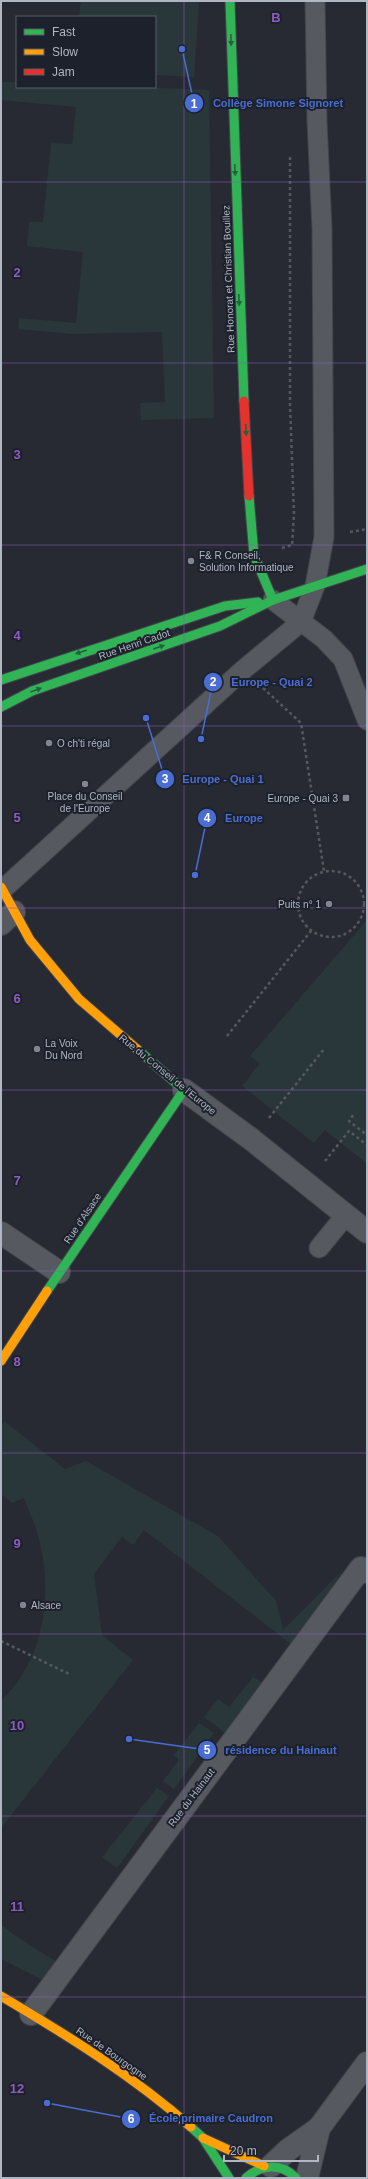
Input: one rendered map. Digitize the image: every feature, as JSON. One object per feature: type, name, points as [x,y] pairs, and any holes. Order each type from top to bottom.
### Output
[{"type":"main road","name":"Rue Honorat et Christian Bouillez","points":[[230,1],[241,340],[251,533],[254,555],[273,600]]},
{"type":"main road","name":"Rue Henri Cadot","points":[[1,707],[32,691],[220,626],[273,600],[367,569]]},
{"type":"main road","name":"Rue Henri Cadot","points":[[1,680],[225,606],[273,600]]},
{"type":"main road","name":"Rue du Conseil de l'Europe","points":[[1,889],[7,918],[30,940],[79,999],[184,1090]]},
{"type":"main road","name":"Rue d'Alsace","points":[[1,1361],[59,1272],[184,1090]]},
{"type":"main road","name":"Rue de Bourgogne","points":[[1,1996],[102,2059],[168,2107],[203,2138],[229,2178]]},
{"type":"main road","name":"Rue de Bourgogne","points":[[203,2138],[268,2166],[285,2169],[296,2178]]},
{"type":"main road","points":[[246,2178],[255,2170],[268,2166]]},
{"type":"street","name":"Rue du Conseil de l'Europe","points":[[184,1090],[251,1139],[367,1232]]},
{"type":"street","points":[[1,1233],[59,1272]]},
{"type":"street","name":"Rue du Hainaut","points":[[31,2014],[356,1574],[361,1568],[367,1572]]},
{"type":"street","points":[[268,2166],[319,2128],[367,2063]]},
{"type":"street","points":[[307,2178],[319,2128]]},
{"type":"lane","points":[[1,889],[243,670],[301,622],[315,586],[324,537],[322,229],[317,122],[315,1]]},
{"type":"lane","points":[[273,600],[324,639],[343,659],[367,720]]},
{"type":"lane","points":[[319,1248],[346,1215]]},
{"type":"path","points":[[290,149],[290,404],[294,514],[292,546]]},
{"type":"path","points":[[243,670],[301,723],[324,871]]},
{"type":"path","points":[[324,871],[335,871],[346,874],[354,880],[361,889],[364,900],[363,911],[359,921],[352,929],[343,934],[332,937],[321,936],[311,931],[303,923],[297,902],[300,891],[305,882],[314,874],[324,871]]},
{"type":"path","points":[[227,1036],[311,931]]},
{"type":"path","points":[[268,1118],[324,1048]]},
{"type":"path","points":[[353,1115],[349,1121],[367,1135]]},
{"type":"path","points":[[325,1161],[349,1131],[367,1145]]},
{"type":"path","points":[[1,1641],[69,1674]]},
{"type":"shaded area","points":[[81,1],[199,1],[194,77],[156,75],[156,16],[79,16]]},
{"type":"shaded area","points":[[1,82],[16,82],[16,88],[156,88],[209,90],[214,418],[141,420],[140,403],[165,402],[162,332],[72,334],[18,329],[19,318],[76,323],[83,252],[27,246],[29,222],[43,222],[51,143],[72,144],[76,107],[1,100]]},
{"type":"shaded area","points":[[367,920],[367,1164],[325,1130],[314,1143],[242,1086],[260,1063],[250,1056]]},
{"type":"shaded area","points":[[4,1421],[65,1469],[86,1461],[218,1536],[276,1601],[283,1630],[344,1569],[292,1645],[144,1530],[133,1545],[122,1537],[94,1574],[102,1635],[133,1660],[1,1828],[1,1701],[16,1684],[28,1664],[37,1644],[45,1600],[45,1577],[42,1554],[36,1528],[24,1498],[12,1503],[1,1494],[1,1428]]},
{"type":"shaded area","points":[[253,1677],[263,1683],[233,1739],[204,1717],[218,1699],[229,1707]]},
{"type":"shaded area","points":[[199,1723],[214,1733],[174,1789],[163,1781],[179,1760],[174,1755]]},
{"type":"shaded area","points":[[157,1788],[169,1796],[117,1868],[102,1857]]},
{"type":"shaded area","points":[[3,1926],[20,1939],[62,1965],[49,1983],[1,1959],[1,1927]]},
{"type":"traffic: fast","points":[[230,1],[244,401]]},
{"type":"traffic: fast","points":[[249,496],[254,555],[273,600]]},
{"type":"traffic: fast","points":[[1,707],[32,691],[220,626],[273,600],[367,569]]},
{"type":"traffic: fast","points":[[1,680],[225,606],[258,602]]},
{"type":"traffic: fast","points":[[47,1291],[184,1090],[138,1050]]},
{"type":"traffic: fast","points":[[191,2127],[203,2138],[229,2178]]},
{"type":"traffic: fast","points":[[246,2178],[258,2170],[271,2167],[284,2170],[296,2178]]},
{"type":"traffic: slow","points":[[1,887],[30,940],[79,999],[138,1050]]},
{"type":"traffic: slow","points":[[1,1361],[47,1291]]},
{"type":"traffic: slow","points":[[1,1996],[123,2073],[191,2127]]},
{"type":"traffic: slow","points":[[203,2138],[264,2166]]},
{"type":"traffic: jam","points":[[244,401],[249,496]]},
{"type":"place","name":"Collège Simone Signoret","points":[[182,49]]},
{"type":"place","name":"F& R Conseil, Solution Informatique","points":[[191,561]]},
{"type":"place","name":"Europe - Quai 1","points":[[146,718]]},
{"type":"place","name":"Europe - Quai 2","points":[[201,739]]},
{"type":"place","name":"O ch'ti régal","points":[[49,743]]},
{"type":"place","name":"Place du Conseil de l'Europe","points":[[85,784]]},
{"type":"place","name":"Europe - Quai 3","points":[[346,798]]},
{"type":"place","name":"Europe","points":[[195,875]]},
{"type":"place","name":"Puits n° 1","points":[[329,904]]},
{"type":"place","name":"La Voix Du Nord","points":[[37,1049]]},
{"type":"place","name":"Alsace","points":[[23,1605]]},
{"type":"place","name":"résidence du Hainaut","points":[[129,1739]]},
{"type":"place","name":"École primaire Caudron","points":[[47,2103]]}]
